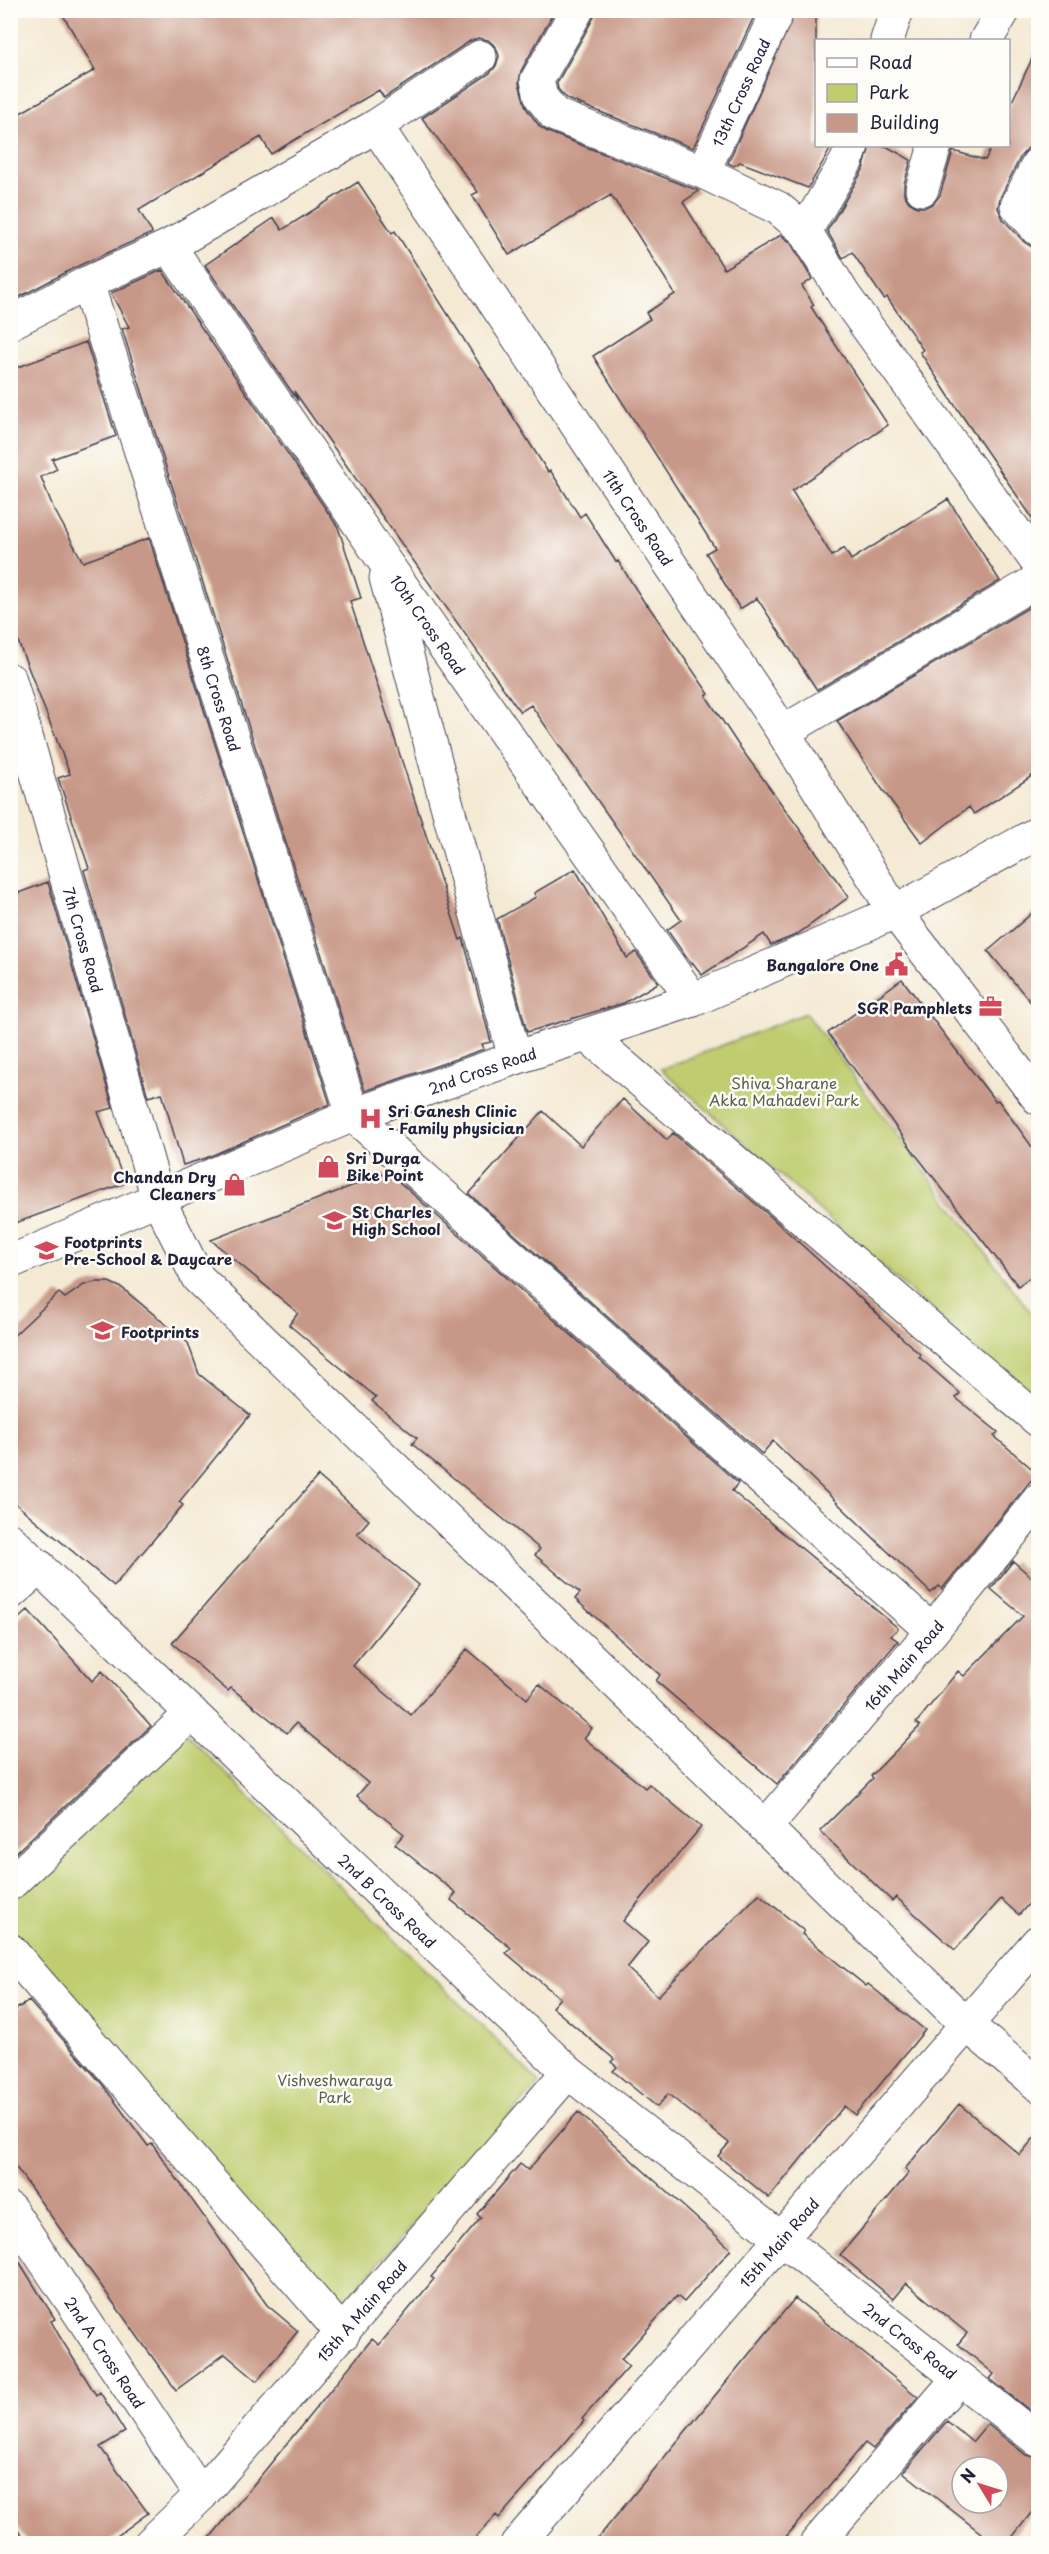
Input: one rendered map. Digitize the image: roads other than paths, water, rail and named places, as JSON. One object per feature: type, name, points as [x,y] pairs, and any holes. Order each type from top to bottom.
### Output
[{"type":"street","points":[[577,10],[537,80],[541,98],[555,115],[703,172],[777,208],[805,231],[844,295],[1038,563]]},
{"type":"street","name":"13th Cross Road","points":[[703,172],[778,10]]},
{"type":"street","points":[[887,39],[897,10]]},
{"type":"street","points":[[987,39],[1004,10]]},
{"type":"street","points":[[10,323],[87,283],[169,246],[376,126],[480,57]]},
{"type":"street","name":"11th Cross Road","points":[[376,126],[783,732],[895,912],[1038,1098]]},
{"type":"street","points":[[805,231],[847,160],[852,147]]},
{"type":"street","points":[[921,189],[934,147]]},
{"type":"street","points":[[1038,164],[1017,206],[1038,229]]},
{"type":"street","name":"10th Cross Road","points":[[169,246],[380,555],[693,1000]]},
{"type":"street","name":"8th Cross Road","points":[[87,283],[353,1115]]},
{"type":"street","points":[[380,555],[515,1058]]},
{"type":"street","points":[[783,732],[1038,580]]},
{"type":"street","name":"7th Cross Road","points":[[10,680],[158,1199],[198,1278],[966,2024],[1038,2085]]},
{"type":"street","name":"2nd Cross Road","points":[[10,1262],[353,1115],[515,1058],[693,1000],[895,912],[1038,833]]},
{"type":"street","points":[[587,1035],[1038,1420]]},
{"type":"street","points":[[353,1115],[932,1631]]},
{"type":"street","name":"16th Main Road","points":[[765,1827],[932,1631],[1038,1501]]},
{"type":"street","name":"2nd B Cross Road","points":[[10,1539],[568,2072],[783,2239]]},
{"type":"street","points":[[10,1593],[40,1567]]},
{"type":"street","points":[[10,1884],[192,1713]]},
{"type":"street","name":"15th Main Road","points":[[518,2544],[1038,1942]]},
{"type":"street","points":[[10,1950],[343,2334]]},
{"type":"street","name":"15th A Main Road","points":[[150,2544],[201,2495],[568,2072]]},
{"type":"street","name":"2nd A Cross Road","points":[[10,2210],[201,2495]]},
{"type":"street","name":"2nd Cross Road","points":[[783,2239],[1038,2440]]},
{"type":"street","points":[[816,2544],[958,2379]]},
{"type":"place","name":"Bangalore One","points":[[897,964]]},
{"type":"place","name":"SGR Pamphlets","points":[[990,1007]]},
{"type":"place","name":"Sri Ganesh Clinic - Family physician","points":[[370,1119]]},
{"type":"place","name":"Sri Durga Bike Point","points":[[328,1166]]},
{"type":"place","name":"Chandan Dry Cleaners","points":[[234,1185]]},
{"type":"place","name":"St Charles High School","points":[[334,1220]]},
{"type":"place","name":"Footprints Pre-School & Daycare","points":[[46,1250]]},
{"type":"place","name":"Footprints","points":[[103,1331]]},
{"type":"park label","name":"Shiva Sharane Akka Mahadevi Park","points":[[784,1090]]},
{"type":"park label","name":"Vishveshwaraya Park","points":[[335,2088]]}]
